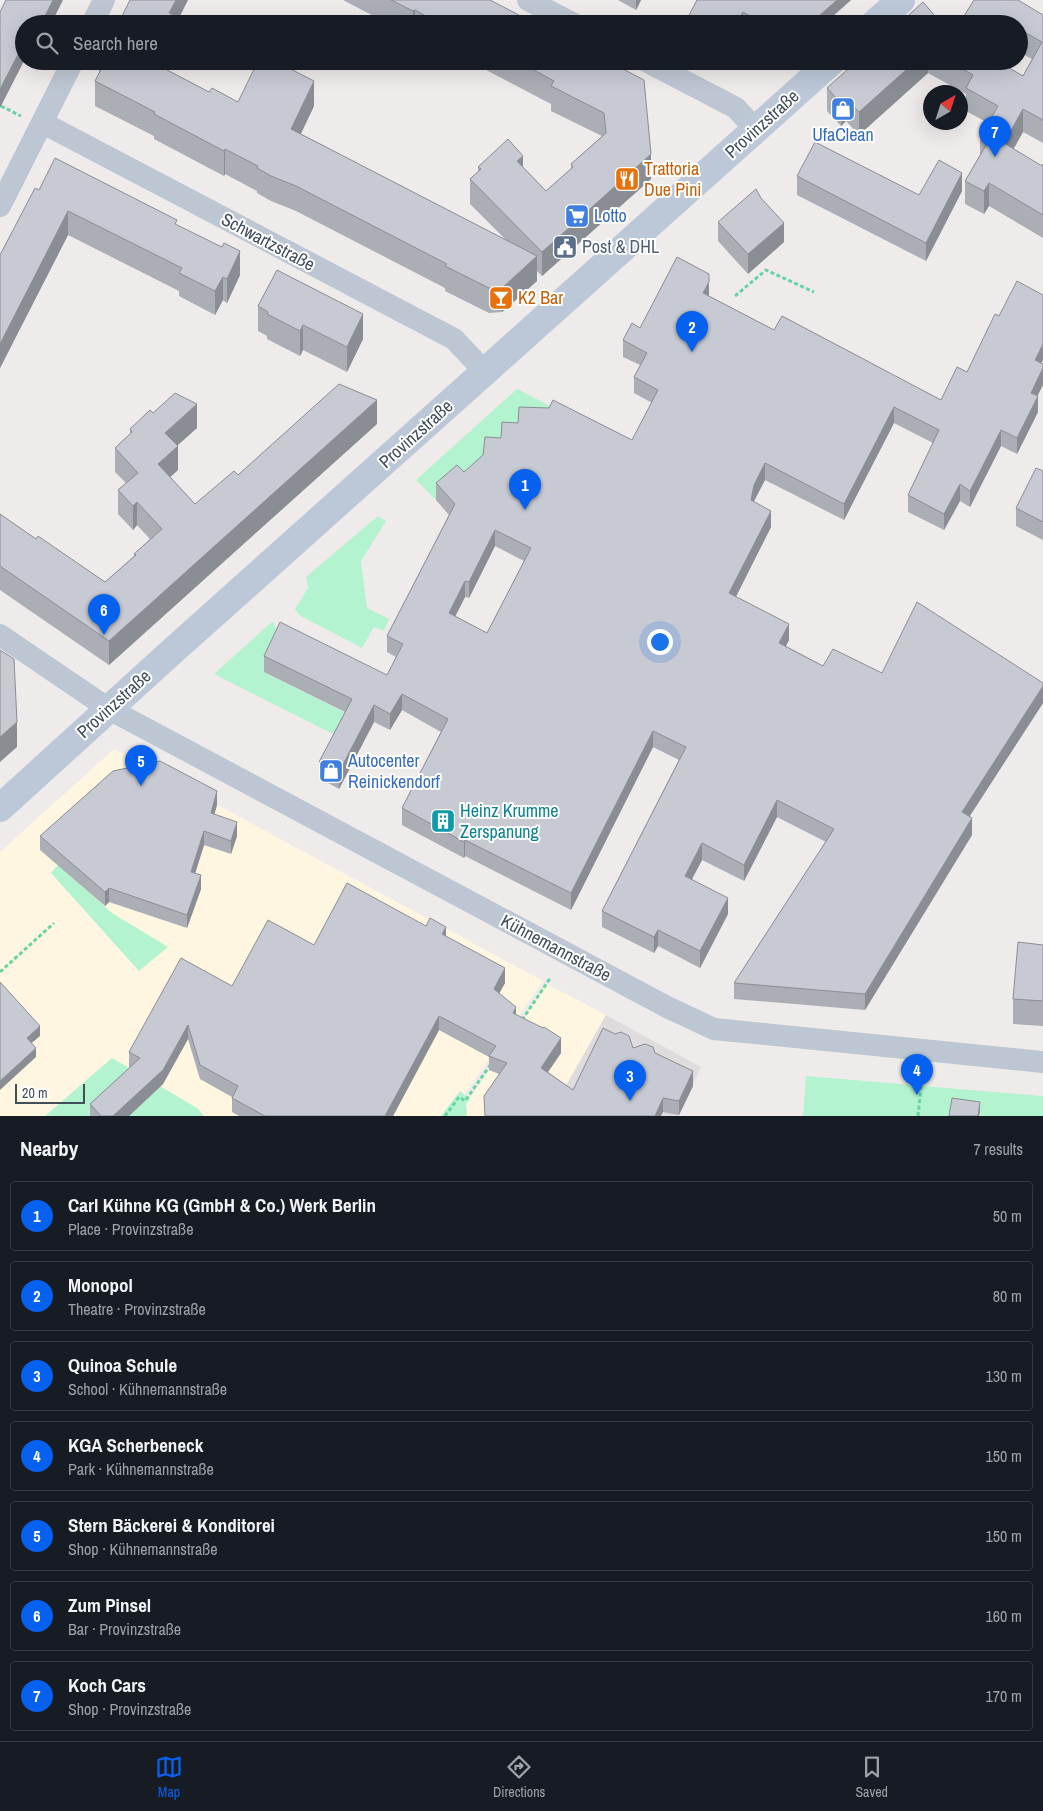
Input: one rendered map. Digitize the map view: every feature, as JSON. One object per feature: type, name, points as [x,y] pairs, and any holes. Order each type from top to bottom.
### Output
[{"type":"main road","points":[[884,15],[901,0]]},
{"type":"main road","name":"Provinzstraße","points":[[0,808],[108,709],[822,70]]},
{"type":"street","points":[[96,15],[104,0]]},
{"type":"street","points":[[528,0],[557,15]]},
{"type":"street","points":[[0,206],[70,70]]},
{"type":"street","points":[[663,70],[736,108],[756,130]]},
{"type":"street","name":"Schwartzstraße","points":[[43,123],[454,339],[485,372]]},
{"type":"street","name":"Kühnemannstraße","points":[[0,635],[108,709],[691,1020],[714,1029],[1043,1062]]},
{"type":"path","points":[[735,296],[766,270],[814,292]]},
{"type":"path","points":[[0,972],[54,923]]},
{"type":"path","points":[[519,1023],[551,977]]},
{"type":"path","points":[[445,1116],[459,1097],[465,1100],[492,1062]]},
{"type":"path","points":[[918,1116],[922,1077]]},
{"type":"shaded area","points":[[114,749],[543,981],[464,1095],[460,1091],[441,1116],[204,1116],[197,1108],[112,1058],[45,1116],[0,1116],[0,852]]},
{"type":"shaded area","points":[[547,984],[606,1015],[549,1116],[467,1116],[466,1104]]},
{"type":"shaded area","points":[[606,1015],[701,1067],[678,1116],[549,1116]]},
{"type":"green space","points":[[517,389],[556,409],[483,472],[457,482],[436,500],[416,480]]},
{"type":"green space","points":[[378,516],[386,521],[361,561],[367,608],[389,619],[384,631],[374,627],[362,648],[299,615],[295,609],[308,588],[306,577]]},
{"type":"green space","points":[[273,621],[280,638],[264,672],[366,723],[372,721],[361,748],[214,674]]},
{"type":"green space","points":[[58,865],[112,913],[168,947],[139,971],[51,873]]},
{"type":"green space","points":[[112,1058],[197,1108],[204,1116],[45,1116]]},
{"type":"green space","points":[[806,1076],[1043,1096],[1043,1116],[803,1116]]},
{"type":"green space","points":[[460,1091],[470,1099],[466,1104],[467,1116],[441,1116]]},
{"type":"building","points":[[6,0],[53,0],[46,15],[15,15],[15,60],[0,89],[0,12]]},
{"type":"building","points":[[130,0],[176,0],[169,13],[172,15],[122,15]]},
{"type":"building","points":[[391,0],[490,0],[519,15],[424,15],[415,10],[413,11]]},
{"type":"building","points":[[697,0],[837,0],[820,15],[748,15],[743,12],[741,15],[689,15]]},
{"type":"building","points":[[974,0],[1018,0],[1043,15],[1043,120],[1023,109],[1004,143],[1042,166],[1043,164],[1043,215],[989,183],[984,191],[965,181],[988,142],[980,137],[998,106],[968,89],[968,85],[973,75],[964,70],[1013,70],[1023,76],[1042,42],[1028,34],[1028,15],[965,15]]},
{"type":"building","points":[[923,2],[934,15],[909,15]]},
{"type":"building","points":[[101,70],[167,70],[209,92],[212,88],[238,102],[254,70],[293,70],[314,81],[291,129],[537,256],[502,288],[489,288],[445,266],[447,264],[296,186],[271,176],[257,168],[258,166],[225,149],[224,151],[95,81]]},
{"type":"building","points":[[534,70],[625,70],[644,80],[651,154],[542,252],[470,179],[481,169],[478,167],[508,139],[523,156],[517,161],[546,191],[573,167],[571,164],[606,133],[604,113],[551,86],[554,81]]},
{"type":"building","points":[[847,70],[906,70],[859,112],[846,98],[841,103],[827,88]]},
{"type":"building","points":[[815,142],[919,195],[939,160],[962,173],[926,243],[797,176]]},
{"type":"building","points":[[55,158],[177,220],[175,224],[222,247],[224,243],[240,251],[227,279],[223,277],[215,291],[179,273],[182,268],[68,211],[0,344],[0,255],[35,188],[39,190]]},
{"type":"building","points":[[756,189],[761,198],[784,223],[748,254],[718,222]]},
{"type":"building","points":[[677,257],[709,274],[709,282],[703,293],[774,330],[782,316],[941,400],[957,367],[967,372],[995,314],[999,316],[1017,281],[1043,295],[1043,344],[1035,360],[1043,364],[1043,368],[1031,393],[1038,396],[1017,438],[1001,430],[970,491],[960,484],[944,514],[908,495],[939,430],[894,407],[844,504],[765,463],[754,485],[751,500],[771,511],[729,593],[789,624],[779,643],[823,666],[833,649],[882,673],[917,602],[1043,683],[1043,686],[962,812],[972,818],[865,994],[734,983],[834,829],[777,800],[744,865],[702,843],[685,876],[728,898],[700,951],[658,930],[654,937],[602,911],[686,747],[653,731],[571,893],[465,840],[464,842],[402,808],[448,719],[402,694],[390,714],[374,705],[339,772],[319,762],[352,699],[264,656],[280,622],[387,675],[403,644],[387,636],[455,504],[436,483],[457,465],[464,472],[483,455],[485,437],[501,438],[502,422],[518,423],[519,407],[549,408],[553,400],[632,440],[658,390],[634,377],[647,353],[623,340],[632,323],[640,328]],"holes":[[[495,530],[531,548],[487,633],[449,613],[465,581],[469,582]]]},
{"type":"building","points":[[277,270],[363,314],[347,347],[303,325],[300,331],[267,314],[268,312],[258,306]]},
{"type":"building","points":[[339,384],[377,400],[109,641],[0,566],[0,514],[36,539],[38,536],[105,582],[136,555],[134,554],[162,529],[137,502],[133,506],[118,490],[138,473],[115,448],[132,432],[130,429],[150,410],[153,413],[175,393],[197,404],[165,433],[178,446],[158,464],[195,504],[234,471],[238,475]]},
{"type":"building","points":[[1036,468],[1043,471],[1043,522],[1016,508]]},
{"type":"building","points":[[0,650],[14,659],[17,722],[0,737]]},
{"type":"building","points":[[160,761],[217,791],[211,813],[237,822],[231,841],[204,831],[191,872],[201,875],[187,915],[109,888],[105,892],[40,836],[113,771]]},
{"type":"building","points":[[347,883],[426,926],[430,918],[446,927],[442,934],[505,968],[494,989],[516,1007],[513,1013],[544,1027],[561,1038],[541,1068],[573,1090],[603,1028],[615,1034],[621,1032],[629,1036],[633,1048],[645,1044],[653,1047],[655,1053],[693,1071],[679,1101],[663,1098],[655,1116],[485,1116],[484,1096],[507,1063],[489,1056],[496,1046],[439,1016],[385,1116],[265,1116],[232,1098],[238,1086],[200,1065],[188,1025],[163,1070],[113,1116],[101,1116],[90,1104],[140,1058],[129,1052],[181,958],[232,986],[268,920],[314,945]]},
{"type":"building","points":[[1018,942],[1043,945],[1043,1001],[1013,999]]},
{"type":"building","points":[[0,982],[40,1026],[27,1038],[36,1048],[0,1081]]},
{"type":"building","points":[[952,1098],[980,1102],[978,1116],[949,1116]]},
{"type":"place","name":"UfaClean","points":[[843,109]]},
{"type":"place","name":"Koch Cars","points":[[995,157]]},
{"type":"place","name":"Trattoria Due Pini","points":[[627,179]]},
{"type":"place","name":"Lotto","points":[[577,216]]},
{"type":"place","name":"Post & DHL","points":[[565,247]]},
{"type":"place","name":"K2 Bar","points":[[501,298]]},
{"type":"place","name":"Monopol","points":[[692,352]]},
{"type":"place","name":"Carl Kühne KG (GmbH & Co.) Werk Berlin","points":[[525,510]]},
{"type":"place","name":"Zum Pinsel","points":[[104,635]]},
{"type":"place","name":"Autocenter Reinickendorf","points":[[331,771]]},
{"type":"place","name":"Stern Bäckerei & Konditorei","points":[[141,786]]},
{"type":"place","name":"Heinz Krumme Zerspanung","points":[[443,821]]},
{"type":"place","name":"KGA Scherbeneck","points":[[917,1095]]},
{"type":"place","name":"Quinoa Schule","points":[[630,1101]]}]
